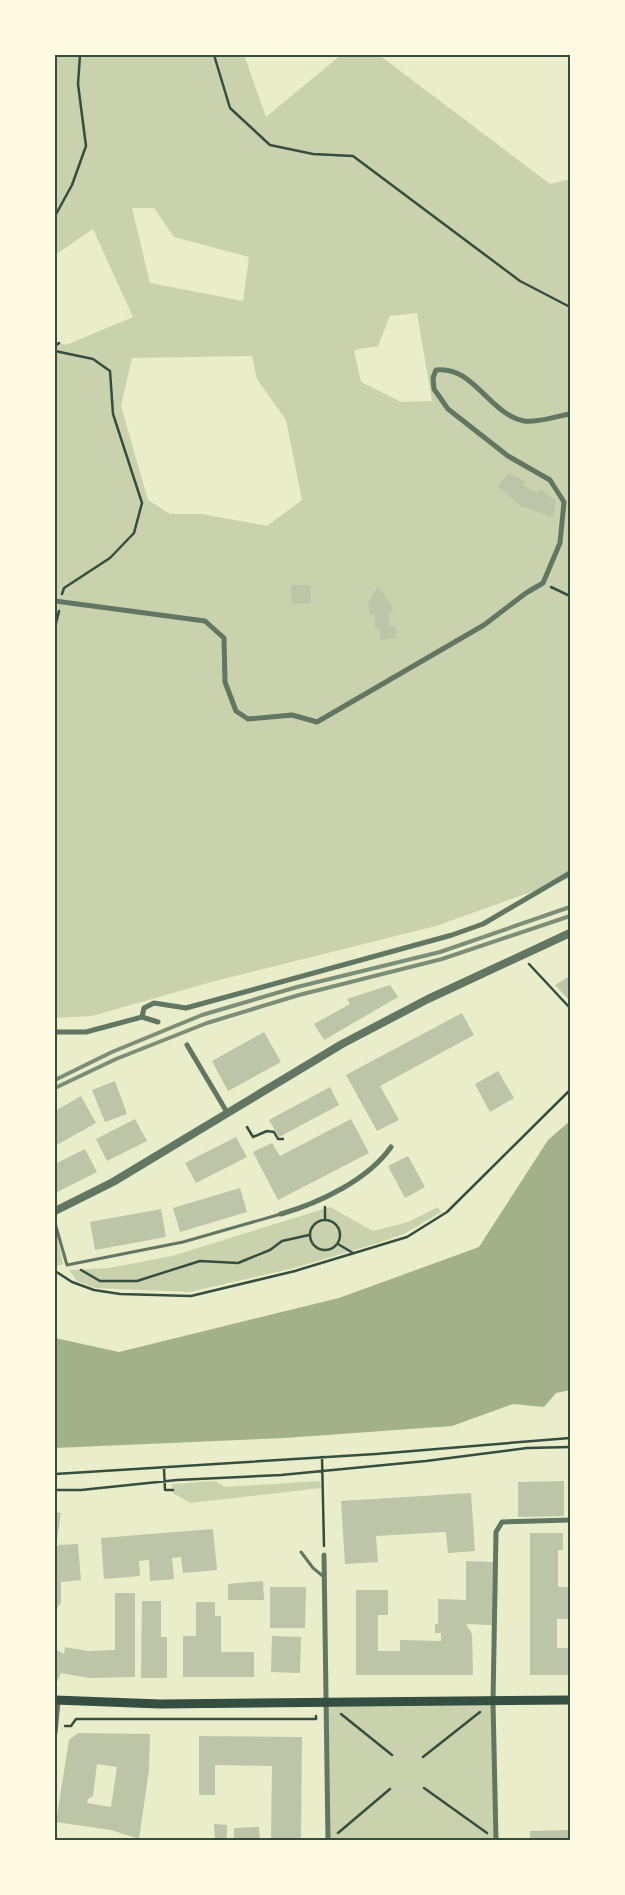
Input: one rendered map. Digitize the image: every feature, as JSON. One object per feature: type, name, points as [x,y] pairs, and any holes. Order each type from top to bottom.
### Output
[{"type":"main road","points":[[56,1700],[160,1704],[570,1700]]},
{"type":"street","points":[[57,602],[205,621],[224,638],[225,682],[236,711],[248,719],[292,716],[317,722],[484,625],[518,598],[543,583],[560,544],[564,502],[550,480],[508,456],[448,409],[434,389],[433,378],[436,370],[448,368],[460,373],[492,403],[524,421],[570,414]]},
{"type":"street","points":[[142,1017],[144,1008],[154,1003],[186,1008],[452,935],[483,924],[570,873]]},
{"type":"street","points":[[55,1211],[113,1182],[342,1044],[428,999],[570,933]]},
{"type":"street","points":[[55,1032],[86,1032],[142,1017],[158,1022]]},
{"type":"street","points":[[187,1045],[228,1114]]},
{"type":"street","points":[[281,1214],[325,1198],[372,1167],[391,1147]]},
{"type":"street","points":[[496,1840],[493,1702],[498,1525],[502,1522],[570,1520]]},
{"type":"street","points":[[324,1555],[328,1840]]},
{"type":"street","points":[[55,1733],[56,1700]]},
{"type":"lane","points":[[55,1223],[67,1265],[183,1242],[281,1214]]},
{"type":"lane","points":[[300,1552],[324,1578]]},
{"type":"path","points":[[55,216],[72,185],[86,146],[78,84],[80,55]]},
{"type":"path","points":[[214,55],[230,108],[270,145],[312,154],[352,156],[520,281],[570,306]]},
{"type":"path","points":[[55,346],[59,343]]},
{"type":"path","points":[[55,351],[93,358],[110,371],[113,414],[142,503],[134,533],[110,558],[64,588],[57,602],[55,627]]},
{"type":"path","points":[[543,583],[570,596]]},
{"type":"path","points":[[521,955],[570,1008]]},
{"type":"path","points":[[310,1235],[282,1242],[270,1250],[238,1263],[200,1261],[137,1281],[100,1281],[83,1273],[80,1269],[67,1265],[56,1271],[72,1282],[94,1290],[120,1294],[191,1296],[295,1271],[407,1237],[447,1212],[570,1090]]},
{"type":"path","points":[[247,1127],[253,1137],[267,1131],[274,1132],[278,1139],[284,1139]]},
{"type":"path","points":[[325,1198],[325,1220]]},
{"type":"path","points":[[325,1220],[335,1224],[340,1234],[338,1244],[333,1248],[320,1250],[314,1247],[310,1235],[312,1227],[318,1222],[325,1220]]},
{"type":"path","points":[[338,1244],[353,1253]]},
{"type":"path","points":[[55,1474],[164,1469],[570,1438]]},
{"type":"path","points":[[55,1490],[80,1490],[322,1471],[426,1461],[527,1448],[570,1446]]},
{"type":"path","points":[[322,1457],[324,1555]]},
{"type":"path","points":[[164,1469],[165,1490],[173,1490]]},
{"type":"path","points":[[423,1758],[493,1702]]},
{"type":"path","points":[[56,1725],[71,1726],[76,1719],[316,1719],[316,1711]]},
{"type":"path","points":[[338,1712],[392,1755]]},
{"type":"path","points":[[424,1788],[488,1834]]},
{"type":"path","points":[[337,1834],[390,1789]]},
{"type":"shaded area","points":[[55,55],[244,55],[266,117],[341,55],[379,55],[550,184],[570,179],[570,878],[436,926],[215,981],[92,1016],[55,1018],[55,342],[66,345],[133,317],[93,229],[55,255]],"holes":[[[132,208],[154,208],[174,237],[249,257],[243,301],[150,283]],[[417,313],[432,401],[401,402],[361,382],[354,350],[378,346],[390,316]],[[252,356],[257,379],[286,420],[302,500],[267,526],[202,514],[170,514],[148,500],[121,406],[132,358]]]},
{"type":"shaded area","points":[[570,1121],[570,1390],[556,1393],[544,1407],[513,1404],[452,1426],[285,1438],[55,1448],[55,1338],[119,1352],[339,1298],[479,1247],[548,1140]]},
{"type":"shaded area","points":[[330,1207],[373,1231],[408,1222],[438,1207],[441,1212],[406,1233],[378,1243],[294,1268],[190,1292],[95,1288],[77,1281],[69,1270],[109,1268],[172,1256]]},
{"type":"shaded area","points":[[55,1230],[63,1264],[55,1267]]},
{"type":"shaded area","points":[[215,1481],[226,1487],[320,1481],[321,1488],[190,1503],[173,1493],[172,1484]]},
{"type":"shaded area","points":[[493,1702],[496,1840],[328,1840],[327,1703]]},
{"type":"building","points":[[509,474],[524,480],[523,485],[537,493],[540,489],[556,501],[553,517],[546,517],[547,515],[521,506],[497,486]]},
{"type":"building","points":[[291,585],[310,585],[311,603],[292,604]]},
{"type":"building","points":[[377,587],[391,605],[393,612],[389,612],[390,626],[394,626],[398,633],[395,634],[396,638],[381,640],[379,628],[375,628],[374,614],[370,615],[368,603]]},
{"type":"building","points":[[570,976],[570,1001],[555,985]]},
{"type":"building","points":[[390,985],[398,997],[324,1040],[314,1024],[350,1004],[347,999]]},
{"type":"building","points":[[462,1013],[474,1035],[380,1086],[399,1120],[377,1131],[346,1075]]},
{"type":"building","points":[[264,1032],[281,1062],[228,1091],[212,1061]]},
{"type":"building","points":[[498,1071],[514,1098],[490,1112],[475,1084]]},
{"type":"building","points":[[115,1081],[127,1114],[105,1122],[92,1090]]},
{"type":"building","points":[[330,1087],[339,1105],[279,1137],[269,1120]]},
{"type":"building","points":[[81,1096],[96,1123],[55,1146],[55,1111]]},
{"type":"building","points":[[135,1119],[147,1141],[107,1161],[96,1139]]},
{"type":"building","points":[[351,1119],[369,1153],[278,1200],[253,1152],[272,1143],[280,1156]]},
{"type":"building","points":[[236,1137],[247,1157],[196,1183],[185,1163]]},
{"type":"building","points":[[85,1149],[97,1172],[55,1193],[55,1164]]},
{"type":"building","points":[[408,1156],[425,1187],[405,1198],[388,1166]]},
{"type":"building","points":[[240,1188],[247,1212],[180,1232],[173,1208]]},
{"type":"building","points":[[161,1209],[166,1237],[95,1250],[90,1222]]},
{"type":"building","points":[[564,1481],[564,1516],[518,1517],[518,1482]]},
{"type":"building","points":[[471,1493],[475,1551],[448,1553],[446,1532],[376,1536],[378,1562],[345,1564],[341,1501]]},
{"type":"building","points":[[55,1512],[61,1513],[57,1540],[55,1540]]},
{"type":"building","points":[[213,1529],[217,1570],[183,1573],[181,1557],[172,1558],[174,1579],[150,1581],[149,1560],[139,1561],[140,1576],[104,1579],[101,1538]]},
{"type":"building","points":[[530,1533],[563,1533],[563,1550],[558,1550],[558,1587],[570,1587],[570,1619],[557,1619],[557,1648],[570,1648],[570,1675],[530,1675]]},
{"type":"building","points":[[78,1544],[81,1580],[61,1582],[61,1603],[55,1610],[55,1549],[59,1545]]},
{"type":"building","points":[[466,1561],[493,1562],[492,1625],[466,1624],[472,1634],[473,1675],[356,1675],[356,1590],[388,1590],[388,1615],[378,1615],[378,1651],[400,1651],[400,1640],[441,1641],[441,1633],[435,1633],[435,1624],[438,1624],[438,1599],[466,1600]]},
{"type":"building","points":[[263,1581],[264,1600],[228,1600],[228,1584]]},
{"type":"building","points":[[270,1587],[306,1587],[305,1628],[270,1628]]},
{"type":"building","points":[[115,1593],[135,1593],[135,1677],[89,1678],[61,1673],[57,1682],[55,1681],[55,1649],[64,1654],[65,1647],[88,1651],[115,1650]]},
{"type":"building","points":[[142,1601],[161,1601],[161,1637],[167,1637],[167,1678],[141,1678]]},
{"type":"building","points":[[196,1602],[215,1602],[215,1616],[221,1616],[221,1652],[254,1652],[254,1677],[183,1677],[183,1636],[196,1636]]},
{"type":"building","points":[[272,1636],[301,1637],[300,1673],[271,1672]]},
{"type":"building","points":[[78,1733],[150,1734],[149,1770],[139,1839],[111,1830],[56,1822],[69,1740]],"holes":[[[97,1764],[117,1767],[111,1807],[87,1803],[88,1799],[93,1796]]]},
{"type":"building","points":[[199,1736],[302,1737],[301,1840],[271,1840],[272,1766],[215,1765],[215,1795],[199,1795]]},
{"type":"building","points":[[214,1824],[227,1825],[227,1840],[215,1840]]},
{"type":"building","points":[[259,1827],[260,1840],[234,1840],[234,1828]]},
{"type":"building","points":[[570,1830],[570,1840],[530,1840],[530,1831]]},
{"type":"railway","points":[[55,1080],[112,1052],[202,1015],[297,987],[440,952],[570,907]]},
{"type":"railway","points":[[55,1088],[116,1059],[207,1023],[299,995],[442,959],[570,916]]}]
